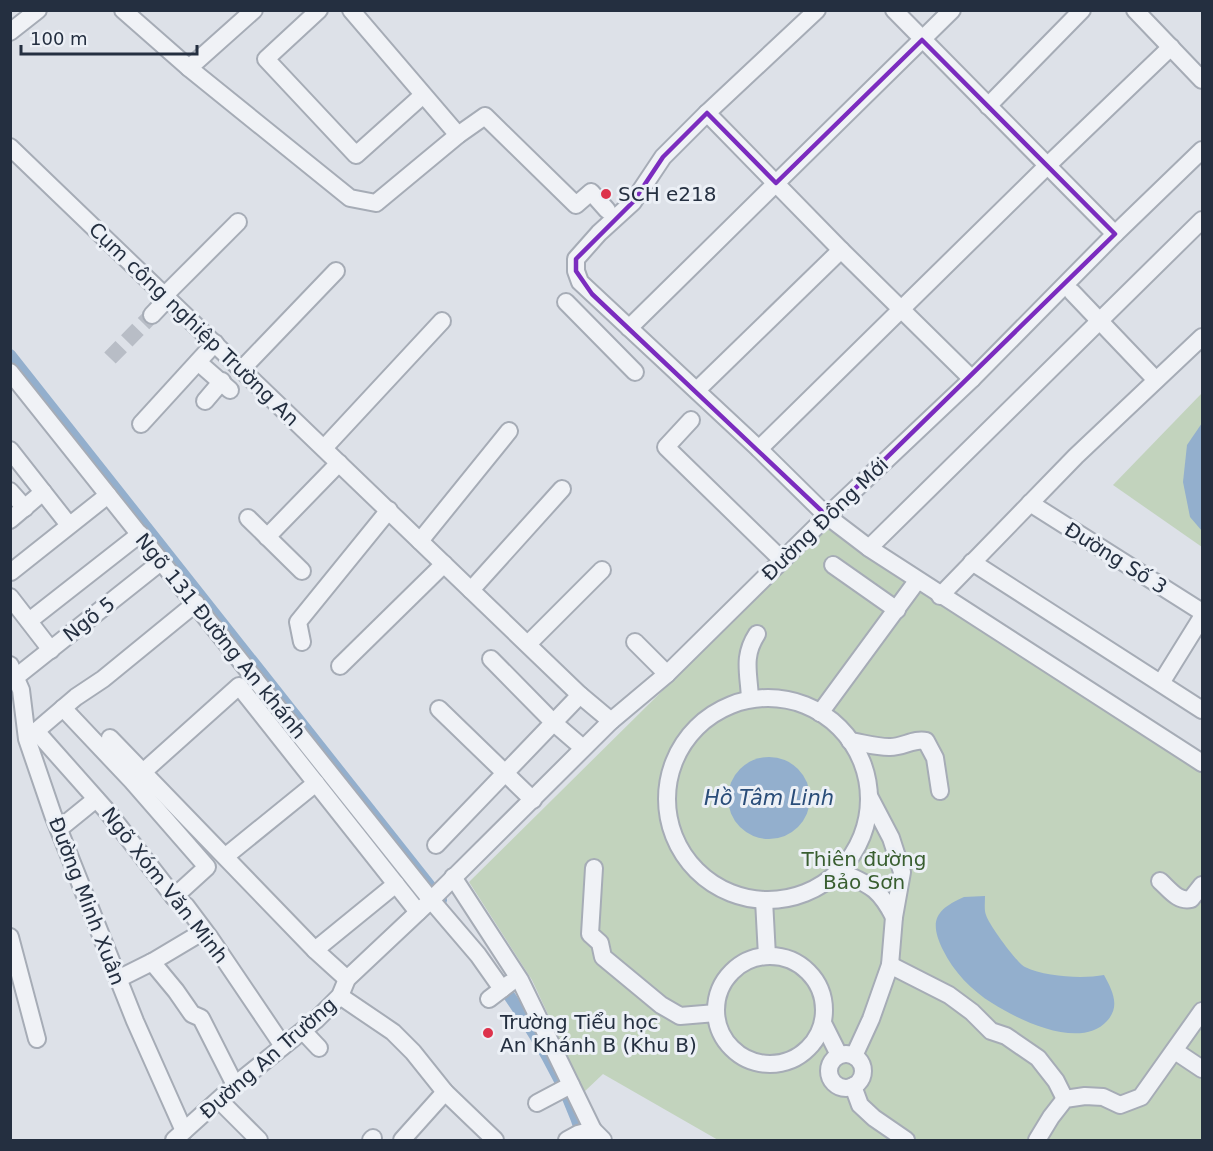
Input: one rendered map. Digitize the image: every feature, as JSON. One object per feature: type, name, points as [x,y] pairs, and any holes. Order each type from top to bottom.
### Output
[{"type":"street","points":[[10,32],[38,10]]},
{"type":"street","points":[[123,10],[189,68],[350,198],[376,203],[458,135],[485,116],[576,205],[591,192],[607,210]]},
{"type":"street","points":[[189,68],[254,10]]},
{"type":"street","points":[[319,10],[266,59],[356,155],[423,95]]},
{"type":"street","points":[[351,10],[458,135]]},
{"type":"street","points":[[817,10],[663,157],[633,202],[599,233],[576,259],[576,271],[580,282],[697,390],[827,516],[917,581],[1203,763]]},
{"type":"street","points":[[894,10],[1115,234]]},
{"type":"street","points":[[629,327],[952,10]]},
{"type":"street","points":[[987,106],[1082,10]]},
{"type":"street","points":[[1135,10],[1203,80]]},
{"type":"street","points":[[759,449],[1171,47]]},
{"type":"street","points":[[707,113],[972,379]]},
{"type":"street","name":"Cụm công nghiệp Trường An","points":[[10,147],[471,590],[611,721]]},
{"type":"street","name":"Đường Đồng Mới","points":[[441,890],[611,721],[667,674],[827,516],[972,379],[1115,234],[1203,150]]},
{"type":"street","points":[[869,548],[1203,220]]},
{"type":"street","points":[[152,315],[166,297],[238,222]]},
{"type":"street","points":[[697,390],[841,250]]},
{"type":"street","points":[[242,369],[336,271]]},
{"type":"street","points":[[1072,292],[1156,380]]},
{"type":"street","points":[[566,302],[635,372]]},
{"type":"street","points":[[593,330],[611,311]]},
{"type":"street","points":[[324,448],[442,321]]},
{"type":"street","points":[[940,596],[1076,456],[1203,337]]},
{"type":"street","points":[[141,424],[215,343]]},
{"type":"street","points":[[198,362],[226,385],[205,401]]},
{"type":"street","name":"Ngõ 131 Đường An khánh","points":[[11,373],[196,603],[441,890]]},
{"type":"street","points":[[691,420],[666,447],[782,560]]},
{"type":"street","points":[[420,541],[509,431]]},
{"type":"street","points":[[10,450],[69,525]]},
{"type":"street","points":[[267,537],[339,463]]},
{"type":"street","points":[[471,590],[562,489]]},
{"type":"street","points":[[10,490],[25,508]]},
{"type":"street","points":[[10,520],[44,492]]},
{"type":"street","points":[[11,572],[108,495]]},
{"type":"street","name":"Đường Số 3","points":[[1030,503],[1203,612]]},
{"type":"street","points":[[302,642],[298,622],[384,506]]},
{"type":"street","points":[[248,518],[302,571]]},
{"type":"street","points":[[29,621],[140,534]]},
{"type":"street","name":"Ngõ 5","points":[[13,671],[51,650],[162,561]]},
{"type":"street","points":[[972,562],[1203,710]]},
{"type":"street","points":[[340,666],[444,564]]},
{"type":"street","points":[[833,565],[897,610]]},
{"type":"street","points":[[528,644],[602,570]]},
{"type":"street","points":[[820,713],[917,581]]},
{"type":"street","points":[[10,597],[51,650]]},
{"type":"street","points":[[32,735],[196,603]]},
{"type":"street","points":[[1161,684],[1203,617]]},
{"type":"street","points":[[750,699],[747,660],[749,646],[757,634]]},
{"type":"street","points":[[635,642],[667,674]]},
{"type":"street","points":[[491,659],[554,723],[583,748]]},
{"type":"street","name":"Đường Minh Xuân","points":[[13,671],[21,690],[58,829],[179,1136]]},
{"type":"street","points":[[143,772],[239,686],[418,912]]},
{"type":"street","points":[[436,845],[580,694]]},
{"type":"street","points":[[750,699],[785,699],[820,713],[834,723],[850,741],[864,769],[869,796],[868,810],[862,837],[849,861],[823,884],[785,899],[751,899],[712,884],[692,865],[676,842],[668,816],[667,802],[671,768],[680,749],[701,723],[718,711],[750,699]]},
{"type":"street","points":[[63,708],[120,767],[207,867],[174,897]]},
{"type":"street","points":[[439,709],[532,800]]},
{"type":"street","name":"Ngõ Xóm Văn Minh","points":[[32,735],[96,799],[174,897],[186,906],[284,1046]]},
{"type":"street","points":[[110,738],[315,950],[347,979]]},
{"type":"street","points":[[850,741],[887,747],[906,746],[920,740],[926,741],[935,758],[940,791]]},
{"type":"street","points":[[226,856],[316,783]]},
{"type":"street","points":[[801,1055],[841,1059],[861,1064],[863,1074],[853,1086],[843,1087],[830,1078],[841,1059],[871,1019],[890,965],[894,916],[902,872],[891,838],[869,796]]},
{"type":"street","points":[[58,829],[96,799]]},
{"type":"street","points":[[594,868],[590,934],[600,943],[603,957],[661,1005],[680,1016],[716,1013]]},
{"type":"street","points":[[839,871],[872,886],[884,897],[894,916]]},
{"type":"street","points":[[1160,881],[1178,898],[1184,900],[1191,899],[1203,885]]},
{"type":"street","points":[[315,950],[396,884]]},
{"type":"street","points":[[441,890],[518,977],[564,1089],[587,1136]]},
{"type":"street","points":[[441,890],[478,955],[503,988]]},
{"type":"street","name":"Đường An Trường","points":[[179,1136],[235,1085],[303,1031],[340,996],[347,979],[441,890]]},
{"type":"street","points":[[764,900],[767,956]]},
{"type":"street","points":[[118,979],[204,931]]},
{"type":"street","points":[[10,937],[37,1038]]},
{"type":"street","points":[[767,956],[796,963],[817,984],[824,1003],[823,1023],[815,1041],[801,1055],[792,1060],[773,1064],[753,1062],[744,1058],[729,1045],[723,1036],[716,1013],[720,988],[732,972],[748,961],[767,956]]},
{"type":"street","points":[[152,962],[164,974],[192,1014],[201,1018],[235,1085]]},
{"type":"street","points":[[890,965],[949,994],[991,1031],[1006,1036],[1038,1058],[1056,1081],[1065,1099]]},
{"type":"street","points":[[489,999],[518,977]]},
{"type":"street","points":[[340,996],[393,1032],[413,1052],[445,1092],[495,1140]]},
{"type":"street","points":[[1037,1140],[1065,1099],[1085,1096],[1103,1097],[1120,1105],[1141,1097],[1203,1011]]},
{"type":"street","points":[[823,1023],[841,1059]]},
{"type":"street","points":[[303,1031],[320,1048]]},
{"type":"street","points":[[1175,1051],[1203,1069]]},
{"type":"street","points":[[853,1086],[861,1105],[898,1139]]},
{"type":"street","points":[[537,1103],[564,1089]]},
{"type":"street","points":[[402,1140],[445,1092]]},
{"type":"street","points":[[219,1100],[259,1140]]},
{"type":"highlighted area","points":[[922,40],[1115,234],[827,516],[592,294],[576,271],[576,259],[633,202],[663,157],[707,113],[776,183]]},
{"type":"green space","points":[[1202,393],[1202,547],[1113,485]]},
{"type":"green space","name":"Thiên đường Bảo Sơn","points":[[828,527],[1202,767],[1202,1140],[718,1140],[603,1074],[584,1092],[532,980],[469,882]]},
{"type":"water","points":[[1202,423],[1202,531],[1190,517],[1183,482],[1187,445]]},
{"type":"water","name":"Hồ Tâm Linh","points":[[769,757],[785,760],[798,769],[807,782],[810,798],[807,814],[798,827],[785,836],[769,839],[753,836],[740,827],[731,814],[728,798],[731,782],[740,769],[753,760]]},
{"type":"water","points":[[985,896],[985,911],[988,920],[1010,951],[1025,967],[1064,976],[1104,975],[1114,998],[1114,1010],[1107,1021],[1096,1029],[1082,1033],[1050,1030],[1004,1010],[977,993],[952,965],[938,940],[936,931],[936,923],[942,911],[964,897]]},
{"type":"waterway","points":[[10,355],[441,900]]},
{"type":"waterway","points":[[500,982],[558,1077],[583,1138]]},
{"type":"tunnel","points":[[110,358],[152,315]]},
{"type":"place","name":"SCH e218","points":[[606,194]]},
{"type":"place","name":"Trường Tiểu học An Khánh B (Khu B)","points":[[488,1033]]}]
